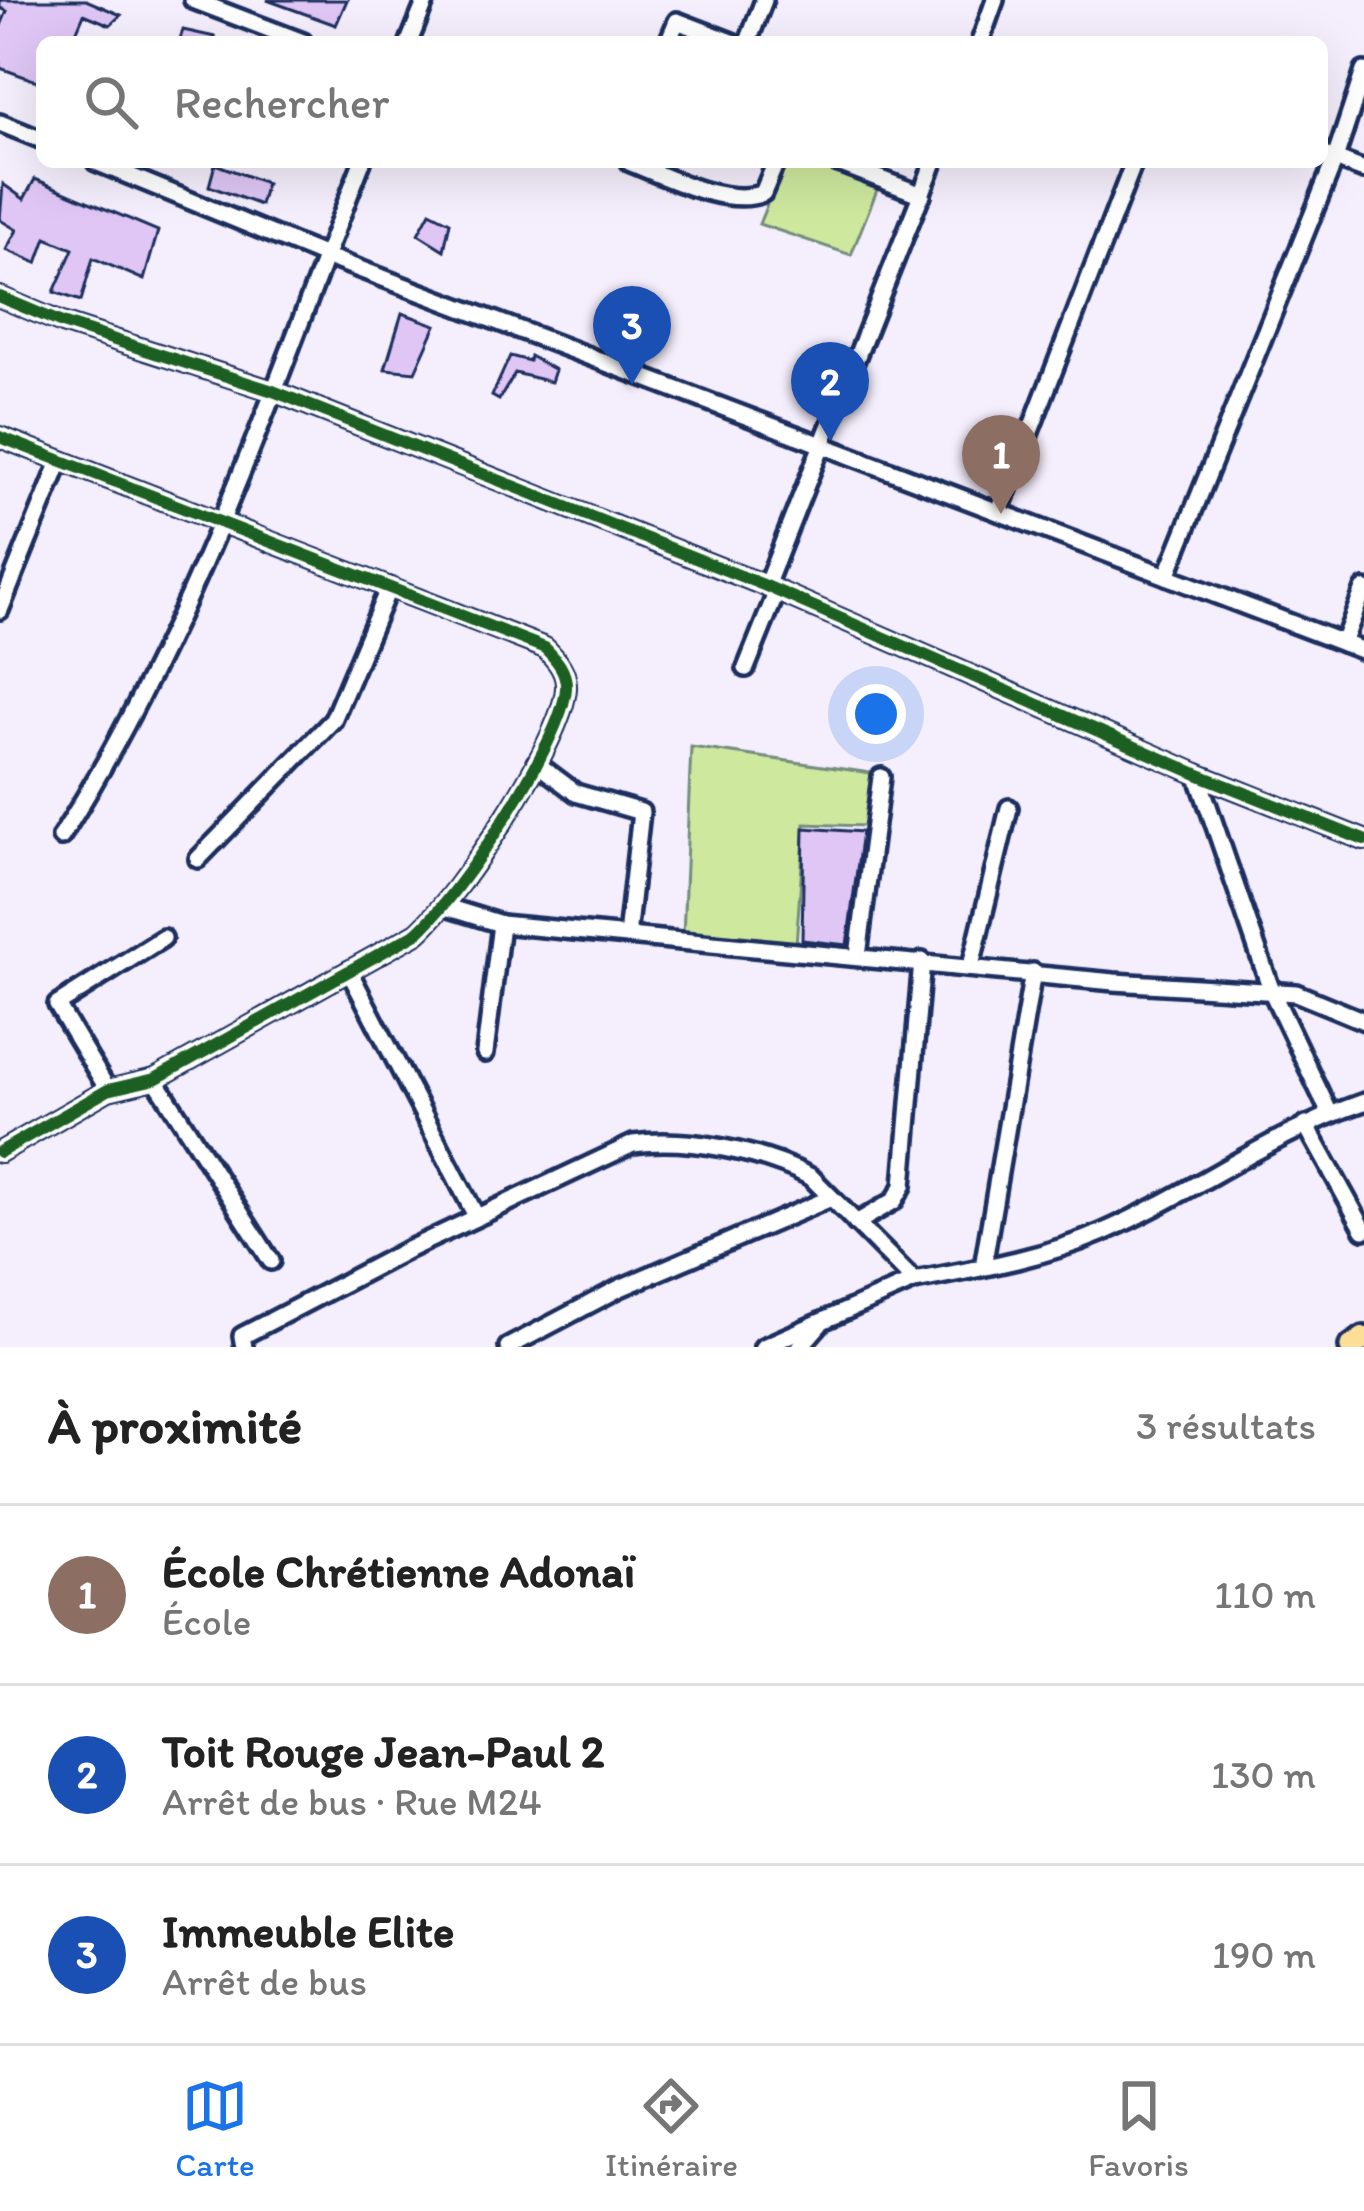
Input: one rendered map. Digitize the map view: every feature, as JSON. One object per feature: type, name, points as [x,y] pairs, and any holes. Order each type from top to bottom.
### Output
[{"type":"highway","points":[[1351,1347],[1364,1338]]},
{"type":"street","points":[[193,0],[287,36]]},
{"type":"street","points":[[411,36],[426,0]]},
{"type":"street","points":[[750,36],[764,0]]},
{"type":"street","points":[[982,36],[995,0]]},
{"type":"street","points":[[671,36],[677,21],[716,36]]},
{"type":"street","points":[[1364,71],[1329,157],[1364,170]]},
{"type":"street","points":[[0,123],[36,138]]},
{"type":"street","points":[[111,168],[325,256],[1364,651]]},
{"type":"street","points":[[61,837],[131,723],[222,524],[360,168]]},
{"type":"street","points":[[646,168],[712,191],[751,198],[763,193],[773,168]]},
{"type":"street","points":[[852,168],[922,195]]},
{"type":"street","points":[[746,668],[823,445],[932,168]]},
{"type":"street","points":[[999,512],[1132,168]]},
{"type":"street","points":[[1167,576],[1325,168]]},
{"type":"street","points":[[0,297],[62,323],[273,391],[772,588],[1197,774],[1364,840]]},
{"type":"street","points":[[0,437],[59,464],[545,648],[561,664],[566,687],[536,763],[446,907],[417,933],[155,1079],[108,1090],[0,1152]]},
{"type":"street","points":[[0,610],[59,464]]},
{"type":"street","points":[[198,859],[333,720],[389,586]]},
{"type":"street","points":[[1343,643],[1364,589]]},
{"type":"street","points":[[536,763],[576,793],[640,812],[628,936]]},
{"type":"street","points":[[1197,774],[1272,992],[1330,1114]]},
{"type":"street","points":[[858,956],[881,776]]},
{"type":"street","points":[[970,967],[1009,808]]},
{"type":"street","points":[[446,907],[501,924],[1272,992],[1322,1000],[1364,1021]]},
{"type":"street","points":[[485,1053],[501,924]]},
{"type":"street","points":[[108,1090],[57,1005],[164,938]]},
{"type":"street","points":[[856,1223],[894,1201],[903,1186],[922,961]]},
{"type":"street","points":[[349,971],[476,1216]]},
{"type":"street","points":[[983,1267],[1033,972]]},
{"type":"street","points":[[155,1079],[271,1261]]},
{"type":"street","points":[[763,1347],[914,1281],[983,1267],[1104,1232],[1306,1125],[1364,1102]]},
{"type":"street","points":[[1306,1125],[1364,1230]]},
{"type":"street","points":[[244,1347],[242,1336],[476,1216],[633,1144],[653,1141],[740,1153],[792,1167],[831,1198],[914,1281]]},
{"type":"street","points":[[508,1347],[620,1288],[831,1198]]},
{"type":"street","points":[[800,1347],[821,1322]]},
{"type":"green space","points":[[782,168],[847,168],[881,180],[851,255],[759,224]]},
{"type":"green space","points":[[691,747],[871,773],[865,826],[805,824],[796,945],[683,936]]},
{"type":"building","points":[[0,0],[86,0],[121,15],[110,25],[84,14],[75,36],[36,36],[36,81],[0,68],[0,28],[7,11],[0,8]]},
{"type":"building","points":[[267,0],[347,0],[336,25]]},
{"type":"building","points":[[214,168],[266,183],[260,205],[209,186]]},
{"type":"building","points":[[35,179],[158,231],[144,280],[93,258],[81,301],[54,292],[73,249],[46,238],[37,263],[6,250],[17,230],[0,220],[3,184],[24,199]]},
{"type":"building","points":[[430,212],[450,222],[444,250],[418,234]]},
{"type":"building","points":[[402,313],[436,325],[415,372],[385,369]]},
{"type":"building","points":[[510,356],[529,361],[530,356],[555,370],[551,382],[515,373],[499,400],[492,396]]},
{"type":"building","points":[[804,828],[862,832],[847,945],[802,940]]},
{"type":"cycle path","points":[[0,297],[62,323],[273,391],[766,586],[1197,774],[1364,840]]},
{"type":"cycle path","points":[[0,437],[545,648],[566,682],[560,712],[528,780],[457,887],[417,933],[155,1079],[108,1090],[0,1152]]},
{"type":"place","name":"Immeuble Elite","points":[[632,385]]},
{"type":"place","name":"Toit Rouge Jean-Paul 2","points":[[830,441]]},
{"type":"place","name":"École Chrétienne Adonaï","points":[[1001,514]]}]
